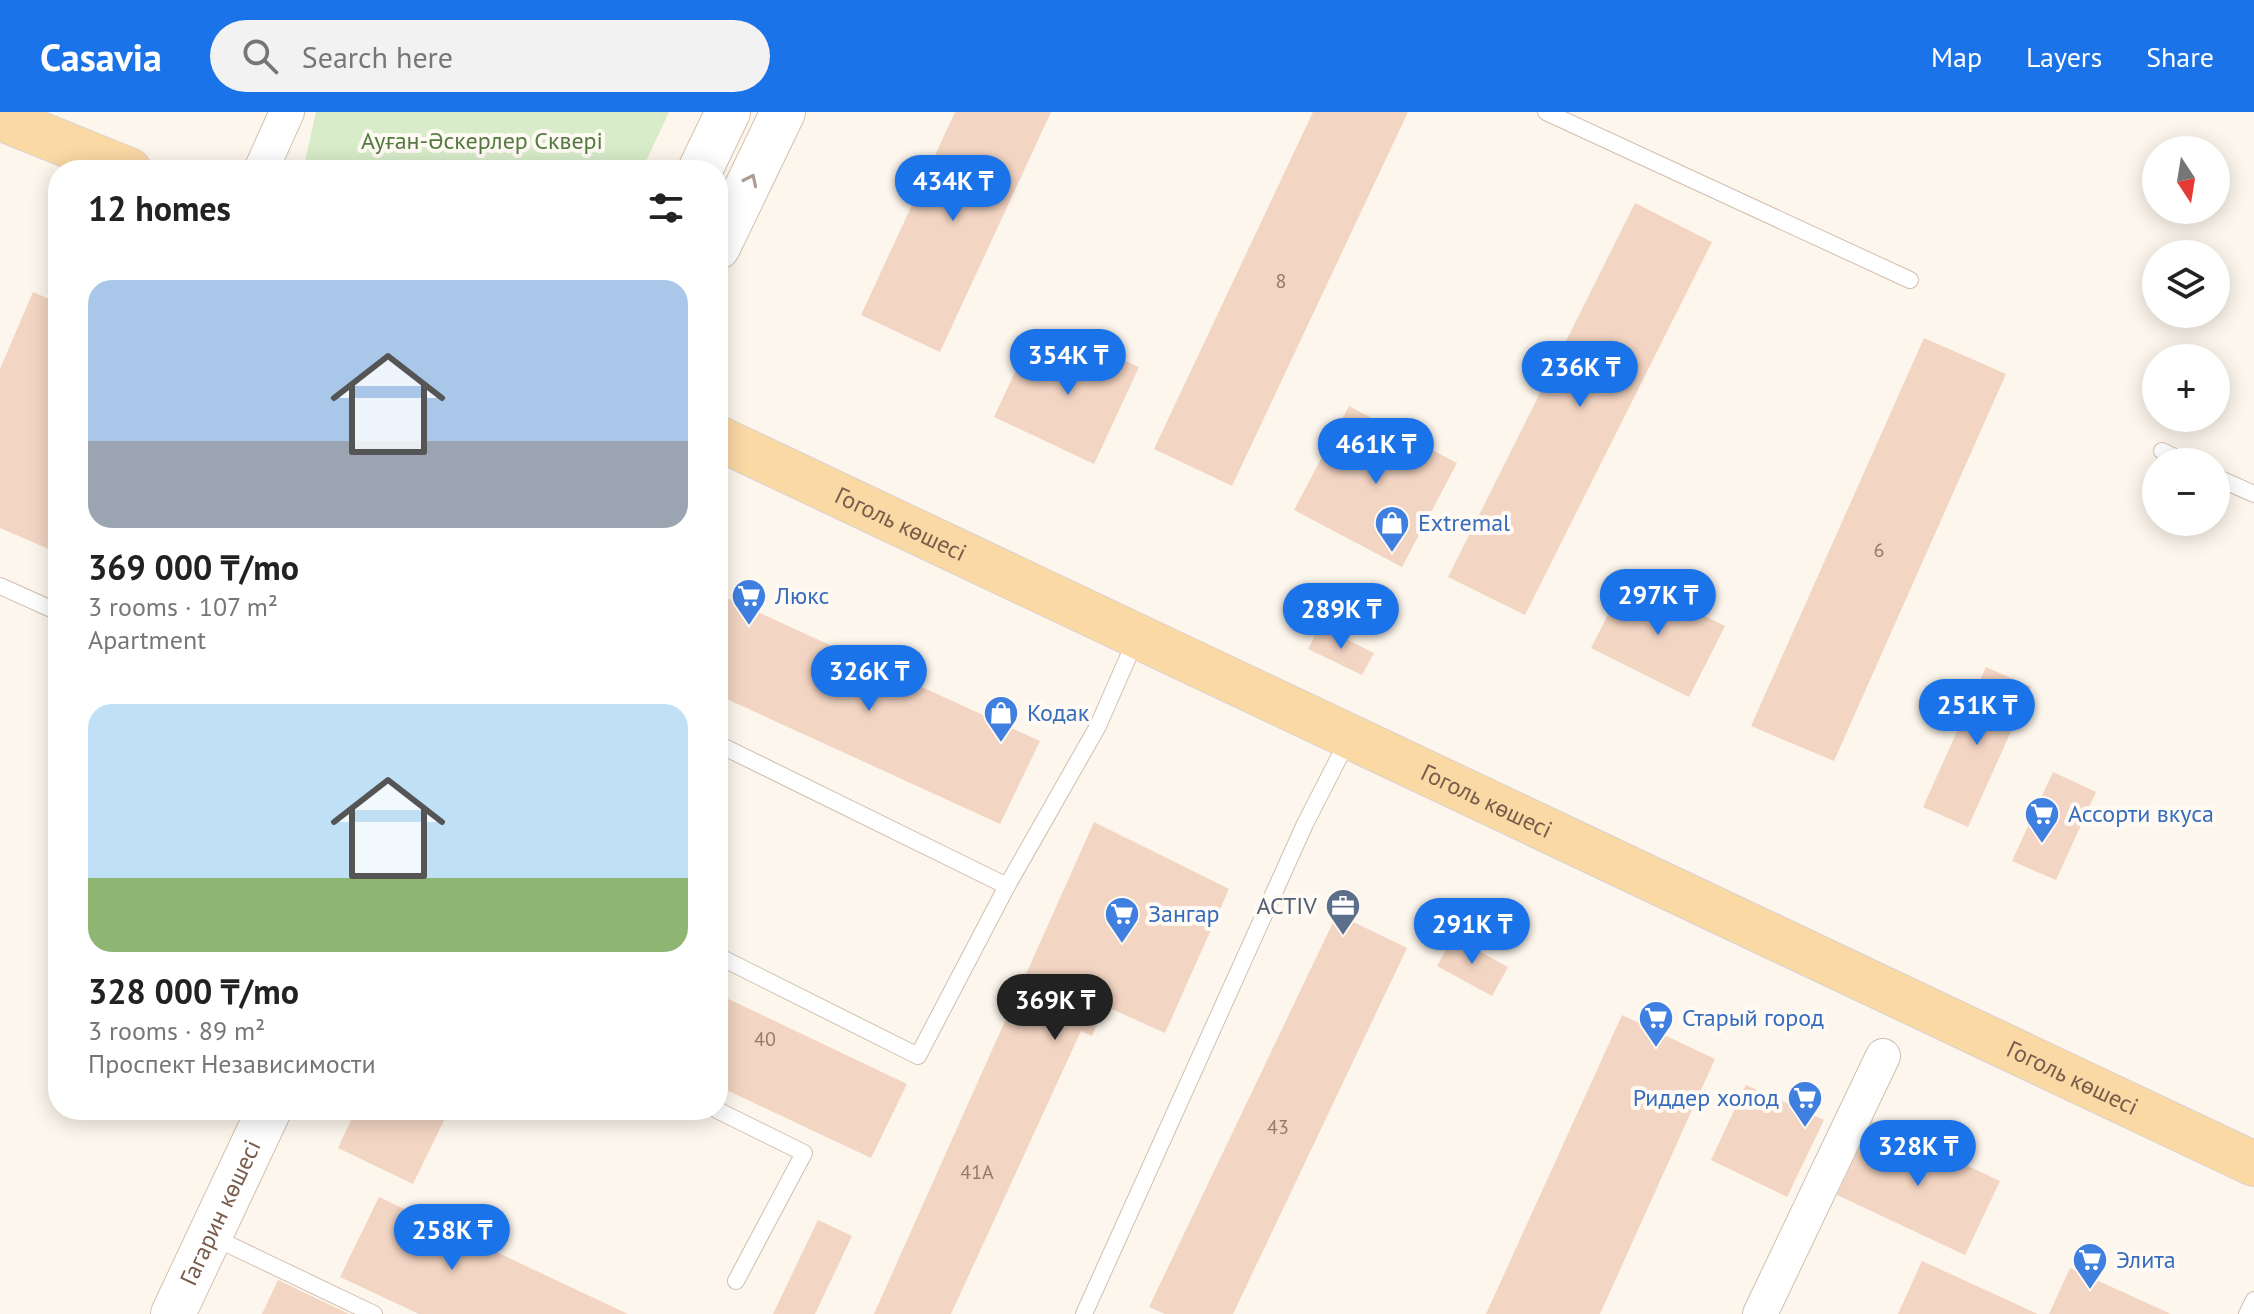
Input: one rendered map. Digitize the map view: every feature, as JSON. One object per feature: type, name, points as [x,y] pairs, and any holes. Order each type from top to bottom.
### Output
[{"type":"main road","points":[[0,118],[104,160]]},
{"type":"main road","name":"Гоголь көшесі","points":[[728,443],[2254,1164]]},
{"type":"street","points":[[265,160],[287,112]]},
{"type":"street","points":[[705,160],[728,112]]},
{"type":"street","points":[[728,226],[783,112]]},
{"type":"street","points":[[1760,1314],[1883,1056]]},
{"type":"street","name":"Гагарин көшесі","points":[[173,1314],[264,1120]]},
{"type":"lane","points":[[1546,112],[1910,280]]},
{"type":"lane","points":[[2230,483],[2254,494]]},
{"type":"lane","points":[[0,586],[48,608]]},
{"type":"lane","points":[[728,961],[918,1056],[1007,886],[1098,726],[1137,637]]},
{"type":"lane","points":[[1084,1314],[1305,824],[1350,737]]},
{"type":"lane","points":[[728,749],[1007,886]]},
{"type":"lane","points":[[728,1115],[804,1153],[736,1281]]},
{"type":"lane","points":[[210,1235],[374,1314]]},
{"type":"lane","points":[[2247,1314],[2254,1300]]},
{"type":"green space","name":"Ауған-Әскерлер Сквері","points":[[316,112],[669,112],[647,160],[305,160]]},
{"type":"building","points":[[955,112],[1051,112],[940,352],[861,315]]},
{"type":"building","points":[[1313,112],[1408,112],[1232,486],[1154,449]]},
{"type":"building","points":[[1635,203],[1712,242],[1525,615],[1448,577]]},
{"type":"building","points":[[33,292],[48,299],[48,549],[0,528],[0,369]]},
{"type":"building","points":[[1924,338],[2006,374],[1834,761],[1751,726]]},
{"type":"building","points":[[1078,339],[1139,367],[1094,464],[994,417],[1029,342],[1068,360]]},
{"type":"building","points":[[1349,406],[1457,463],[1402,567],[1294,510]]},
{"type":"building","points":[[1627,577],[1725,626],[1689,697],[1591,648]]},
{"type":"building","points":[[728,599],[1040,741],[1000,824],[728,700]]},
{"type":"building","points":[[1320,626],[1374,653],[1362,675],[1308,649]]},
{"type":"building","points":[[1986,667],[2031,687],[1968,827],[1923,807]]},
{"type":"building","points":[[2053,772],[2096,792],[2056,880],[2012,861]]},
{"type":"building","points":[[1094,822],[1229,889],[1165,1033],[1105,1006],[1092,1036],[1081,1031],[951,1314],[874,1314]]},
{"type":"building","points":[[1337,914],[1407,948],[1233,1314],[1165,1314],[1149,1307]]},
{"type":"building","points":[[1453,937],[1508,967],[1492,996],[1437,966]]},
{"type":"building","points":[[728,999],[907,1084],[871,1158],[728,1091]]},
{"type":"building","points":[[1622,1015],[1715,1059],[1600,1314],[1486,1314]]},
{"type":"building","points":[[1746,1085],[1824,1120],[1787,1197],[1711,1160]]},
{"type":"building","points":[[351,1120],[444,1120],[413,1184],[338,1148]]},
{"type":"building","points":[[1872,1121],[2000,1181],[1965,1255],[1837,1195]]},
{"type":"building","points":[[379,1197],[628,1314],[419,1314],[340,1277]]},
{"type":"building","points":[[818,1220],[852,1236],[815,1314],[773,1314]]},
{"type":"building","points":[[1922,1261],[2038,1314],[1898,1314]]},
{"type":"building","name":"Элита","points":[[2070,1268],[2171,1314],[2049,1314]]},
{"type":"building","points":[[278,1280],[349,1314],[262,1314]]},
{"type":"place","name":"Extremal","points":[[1392,554]]},
{"type":"place","name":"Люкс","points":[[749,627]]},
{"type":"place","name":"Кодак","points":[[1001,744]]},
{"type":"place","name":"Ассорти вкуса","points":[[2042,845]]},
{"type":"place","name":"ACTIV","points":[[1343,937]]},
{"type":"place","name":"Зангар","points":[[1122,945]]},
{"type":"place","name":"Старый город","points":[[1656,1049]]},
{"type":"place","name":"Риддер холод","points":[[1805,1129]]},
{"type":"place","name":"Элита","points":[[2090,1291]]}]
